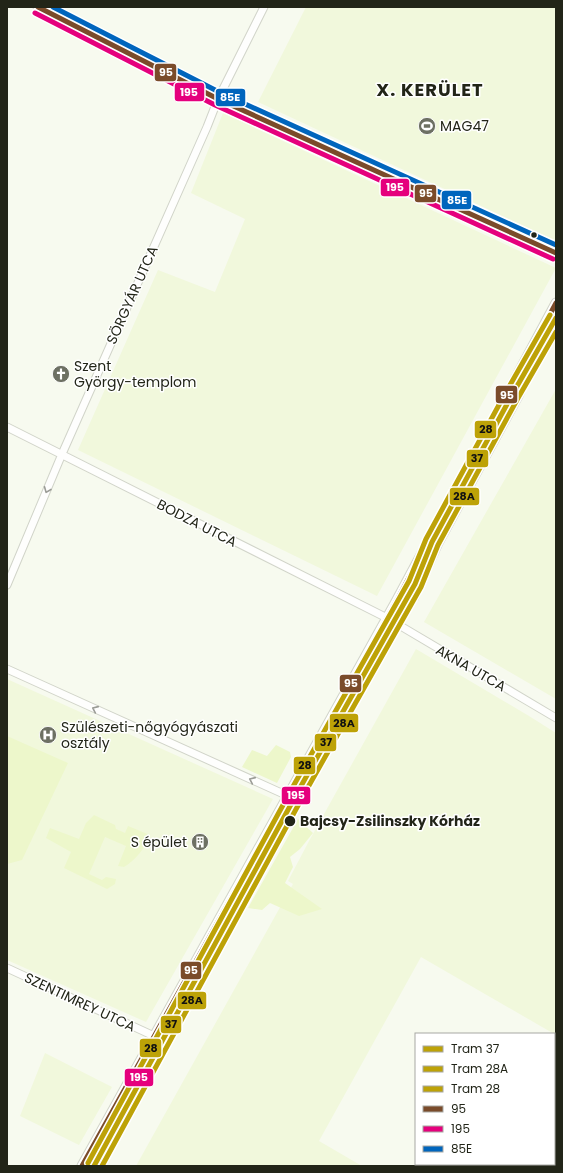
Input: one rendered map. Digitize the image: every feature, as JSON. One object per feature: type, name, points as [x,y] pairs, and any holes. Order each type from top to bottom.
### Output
[{"type":"street","points":[[38,7],[218,99],[556,253]]},
{"type":"street","name":"SÖRGYÁR UTCA","points":[[7,585],[62,454],[218,99],[264,7]]},
{"type":"street","points":[[82,1166],[387,618],[556,303]]},
{"type":"street","name":"BODZA UTCA","points":[[7,427],[387,618]]},
{"type":"street","name":"AKNA UTCA","points":[[387,618],[556,718]]},
{"type":"street","points":[[7,669],[288,796]]},
{"type":"street","name":"SZENTIMREY UTCA","points":[[7,968],[154,1036]]},
{"type":"shaded area","points":[[306,7],[556,7],[556,241],[258,102]]},
{"type":"shaded area","points":[[223,113],[556,268],[377,596],[78,450],[158,270],[215,292],[245,219],[191,193]]},
{"type":"shaded area","points":[[556,389],[556,699],[424,622]]},
{"type":"shaded area","points":[[416,649],[556,733],[556,1035],[555,1033],[553,1033],[421,957],[319,1141],[362,1166],[136,1166],[293,884],[288,881]]},
{"type":"shaded area","points":[[7,679],[273,799],[146,1022],[7,960]]},
{"type":"shaded area","points":[[7,736],[68,763],[22,860],[7,864]]},
{"type":"shaded area","points":[[276,745],[290,752],[291,757],[277,783],[242,767],[252,750],[267,756]]},
{"type":"shaded area","points":[[94,815],[115,825],[116,829],[125,833],[128,826],[150,835],[140,853],[133,861],[124,867],[118,866],[126,846],[105,837],[89,874],[102,880],[106,877],[116,879],[115,884],[107,889],[64,868],[71,852],[46,838],[50,828],[79,839],[86,823]]},
{"type":"shaded area","points":[[298,819],[313,833],[300,849],[290,857],[293,867],[285,883],[322,909],[299,916],[270,903],[262,910],[248,908]]},
{"type":"shaded area","points":[[45,1053],[112,1087],[79,1145],[20,1116]]},
{"type":"tram line","name":"28","points":[[88,1163],[295,783],[409,581],[426,539],[506,392],[550,315]]},
{"type":"tram line","name":"37","points":[[94,1166],[301,786],[415,584],[432,542],[512,395],[556,318]]},
{"type":"tram line","name":"28A","points":[[102,1166],[307,789],[421,587],[438,545],[518,398],[556,332]]},
{"type":"tram line","points":[[418,600],[442,546],[522,399],[546,347]]},
{"type":"tram line","points":[[481,465],[494,427]]},
{"type":"transit line","name":"95","points":[[38,7],[218,99],[556,253]]},
{"type":"transit line","name":"85E","points":[[53,7],[221,93],[556,245]]},
{"type":"transit line","name":"195","points":[[35,13],[215,105],[553,259]]},
{"type":"transit line","name":"95","points":[[82,1166],[397,600],[556,303]]},
{"type":"transit line","name":"195","points":[[90,1166],[403,603],[556,318]]},
{"type":"place","name":"MAG47","points":[[427,126]]},
{"type":"place","name":"Szent György-templom","points":[[61,374]]},
{"type":"place","name":"Szülészeti-nőgyógyászati osztály","points":[[48,735]]},
{"type":"place","name":"Bajcsy-Zsilinszky Kórház","points":[[290,821]]},
{"type":"place","name":"S épület","points":[[200,842]]},
{"type":"district","name":"X. KERÜLET","points":[[430,89]]}]
